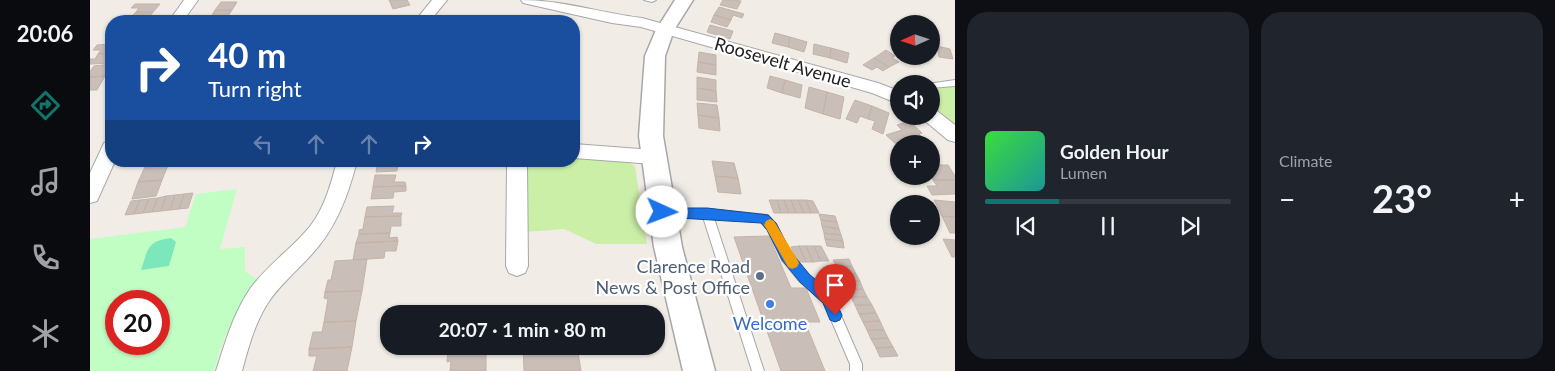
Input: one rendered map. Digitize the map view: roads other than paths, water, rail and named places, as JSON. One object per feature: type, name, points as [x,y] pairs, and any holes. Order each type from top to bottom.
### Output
[{"type":"street","points":[[180,15],[191,0]]},
{"type":"street","points":[[427,15],[440,0]]},
{"type":"street","name":"Roosevelt Avenue","points":[[528,0],[666,30],[878,89],[890,94]]},
{"type":"street","points":[[684,0],[666,30],[655,56],[651,136],[668,247],[698,371]]},
{"type":"street","points":[[940,123],[955,135]]},
{"type":"street","points":[[580,151],[653,157]]},
{"type":"street","points":[[90,195],[105,161]]},
{"type":"street","points":[[229,371],[238,341],[253,305],[272,280],[322,227],[341,190],[346,167]]},
{"type":"street","points":[[517,266],[518,167]]},
{"type":"lane","points":[[940,84],[955,82]]},
{"type":"lane","points":[[662,212],[764,218],[772,227],[786,256],[804,278],[828,299],[856,364],[856,371]]},
{"type":"lane","points":[[707,214],[758,371]]},
{"type":"place","name":"Clarence Road News & Post Office","points":[[760,276]]},
{"type":"place","name":"Welcome","points":[[770,304]]}]
